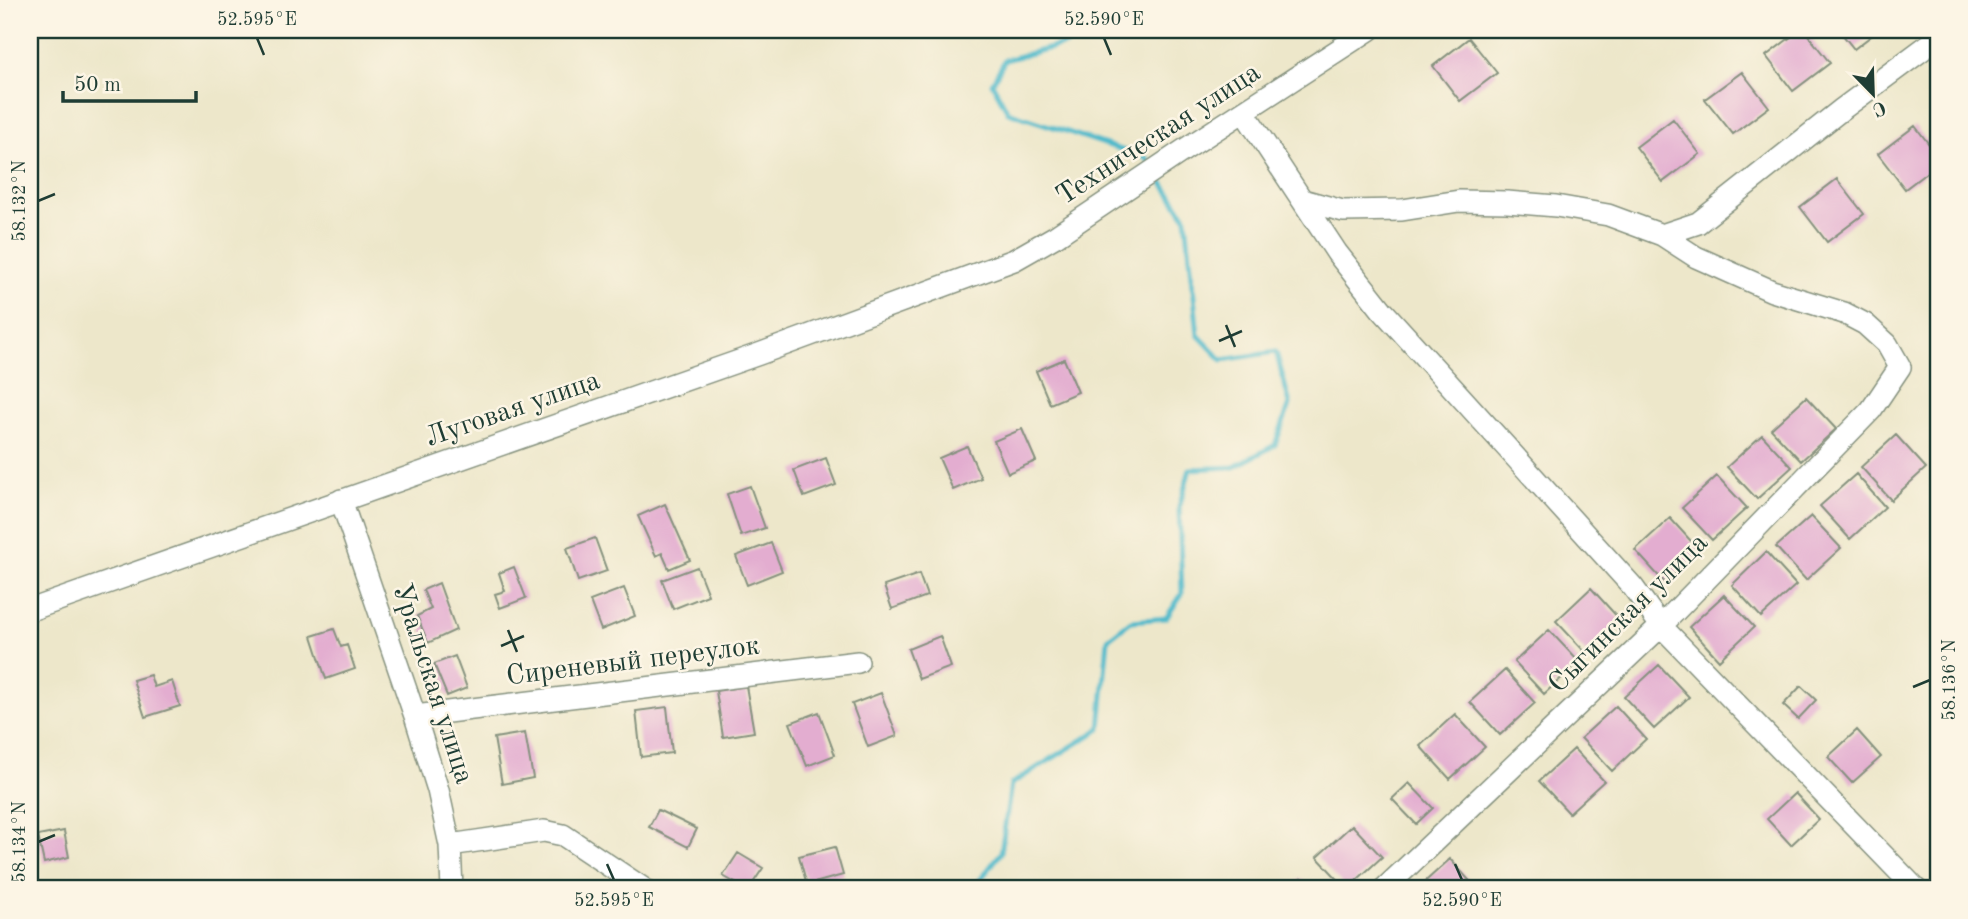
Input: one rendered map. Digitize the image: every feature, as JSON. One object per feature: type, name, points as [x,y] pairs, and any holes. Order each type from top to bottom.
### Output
[{"type":"street","name":"Техническая улица","points":[[1014,260],[1056,236],[1369,30]]},
{"type":"street","points":[[1303,200],[1343,211],[1371,212],[1459,201],[1556,206],[1608,215],[1662,235],[1698,223],[1841,110],[1938,38]]},
{"type":"street","points":[[1244,112],[1337,253],[1381,310],[1633,587],[1661,626],[1916,889]]},
{"type":"street","name":"Сыгинская улица","points":[[1384,889],[1661,626],[1871,410],[1900,367],[1886,344],[1865,324],[1844,313],[1772,291],[1696,257],[1662,235]]},
{"type":"street","name":"Луговая улица","points":[[30,610],[759,354],[1014,260]]},
{"type":"street","name":"Уральская улица","points":[[341,500],[438,790],[450,845],[452,889]]},
{"type":"street","name":"Сиреневый переулок","points":[[415,716],[858,662]]},
{"type":"street","points":[[450,845],[544,831],[563,835],[644,889]]},
{"type":"building","points":[[1800,30],[1804,30],[1830,63],[1793,91],[1766,56]]},
{"type":"building","points":[[1839,30],[1879,30],[1854,49]]},
{"type":"building","points":[[1469,38],[1497,73],[1460,101],[1433,66]]},
{"type":"building","points":[[1742,72],[1769,107],[1733,134],[1705,99]]},
{"type":"building","points":[[1673,119],[1700,154],[1663,182],[1636,147]]},
{"type":"building","points":[[1915,126],[1938,156],[1938,164],[1905,189],[1878,154]]},
{"type":"building","points":[[1837,179],[1864,214],[1827,242],[1800,207]]},
{"type":"building","points":[[1064,359],[1078,392],[1050,404],[1036,371]]},
{"type":"building","points":[[1806,397],[1836,429],[1801,461],[1771,429]]},
{"type":"building","points":[[1022,429],[1036,461],[1008,473],[994,441]]},
{"type":"building","points":[[1762,435],[1792,467],[1757,499],[1727,467]]},
{"type":"building","points":[[1896,435],[1926,468],[1891,500],[1861,467]]},
{"type":"building","points":[[967,446],[981,478],[953,490],[939,458]]},
{"type":"building","points":[[826,458],[836,485],[804,497],[794,470]]},
{"type":"building","points":[[1856,474],[1885,507],[1850,539],[1820,506]]},
{"type":"building","points":[[1717,476],[1747,508],[1712,540],[1682,508]]},
{"type":"building","points":[[750,486],[765,528],[741,536],[727,494]]},
{"type":"building","points":[[665,504],[690,560],[669,569],[662,553],[656,556],[638,516]]},
{"type":"building","points":[[1811,516],[1841,548],[1806,580],[1776,547]]},
{"type":"building","points":[[1670,518],[1700,551],[1665,583],[1635,550]]},
{"type":"building","points":[[595,538],[607,571],[578,581],[567,548]]},
{"type":"building","points":[[771,543],[782,571],[747,585],[736,556]]},
{"type":"building","points":[[1766,552],[1796,585],[1761,617],[1732,585]]},
{"type":"building","points":[[514,567],[526,598],[500,608],[495,594],[505,591],[499,573]]},
{"type":"building","points":[[697,567],[708,595],[673,609],[662,580]]},
{"type":"building","points":[[919,574],[927,596],[892,609],[884,586]]},
{"type":"building","points":[[439,583],[456,630],[428,643],[417,616],[431,609],[423,590]]},
{"type":"building","points":[[624,588],[635,616],[601,630],[590,601]]},
{"type":"building","points":[[1591,588],[1621,621],[1586,653],[1556,621]]},
{"type":"building","points":[[1724,595],[1754,627],[1719,660],[1689,627]]},
{"type":"building","points":[[334,629],[341,647],[347,645],[355,669],[326,679],[312,636]]},
{"type":"building","points":[[1549,630],[1579,662],[1544,694],[1514,662]]},
{"type":"building","points":[[940,636],[951,667],[919,679],[908,649]]},
{"type":"building","points":[[455,656],[467,688],[447,696],[434,664]]},
{"type":"building","points":[[1659,665],[1689,697],[1654,729],[1624,697]]},
{"type":"building","points":[[1505,670],[1535,703],[1500,735],[1470,702]]},
{"type":"building","points":[[150,675],[154,687],[172,681],[180,706],[145,717],[133,680]]},
{"type":"building","points":[[746,686],[754,732],[723,737],[716,691]]},
{"type":"building","points":[[1801,686],[1816,700],[1798,719],[1783,705]]},
{"type":"building","points":[[881,693],[897,736],[868,747],[852,704]]},
{"type":"building","points":[[1616,706],[1646,739],[1612,771],[1581,738]]},
{"type":"building","points":[[667,707],[672,753],[641,757],[636,711]]},
{"type":"building","points":[[819,712],[835,755],[807,766],[790,723]]},
{"type":"building","points":[[1455,714],[1485,747],[1450,779],[1420,746]]},
{"type":"building","points":[[1857,730],[1881,757],[1852,783],[1828,757]]},
{"type":"building","points":[[525,733],[533,778],[502,784],[494,738]]},
{"type":"building","points":[[1574,749],[1604,781],[1569,813],[1539,781]]},
{"type":"building","points":[[1409,783],[1433,808],[1416,824],[1392,799]]},
{"type":"building","points":[[1795,793],[1819,819],[1791,845],[1767,819]]},
{"type":"building","points":[[658,810],[697,829],[688,847],[649,827]]},
{"type":"building","points":[[1352,825],[1382,857],[1347,889],[1317,857]]},
{"type":"building","points":[[64,831],[69,857],[44,863],[38,836]]},
{"type":"building","points":[[835,847],[843,875],[807,885],[799,856]]},
{"type":"building","points":[[738,853],[763,868],[749,889],[723,876]]},
{"type":"building","points":[[1450,859],[1477,889],[1417,889]]},
{"type":"building","points":[[1301,878],[1311,889],[1289,889]]},
{"type":"waterway","points":[[1080,30],[1066,44],[1005,60],[992,83],[1008,112],[1146,158],[1152,166]]},
{"type":"waterway","points":[[973,889],[1001,853],[1011,784],[1100,729],[1108,639],[1131,621],[1166,618],[1182,594],[1179,507],[1190,469],[1234,467],[1275,445],[1290,404],[1276,352],[1222,360],[1198,335],[1186,218],[1157,174]]}]
